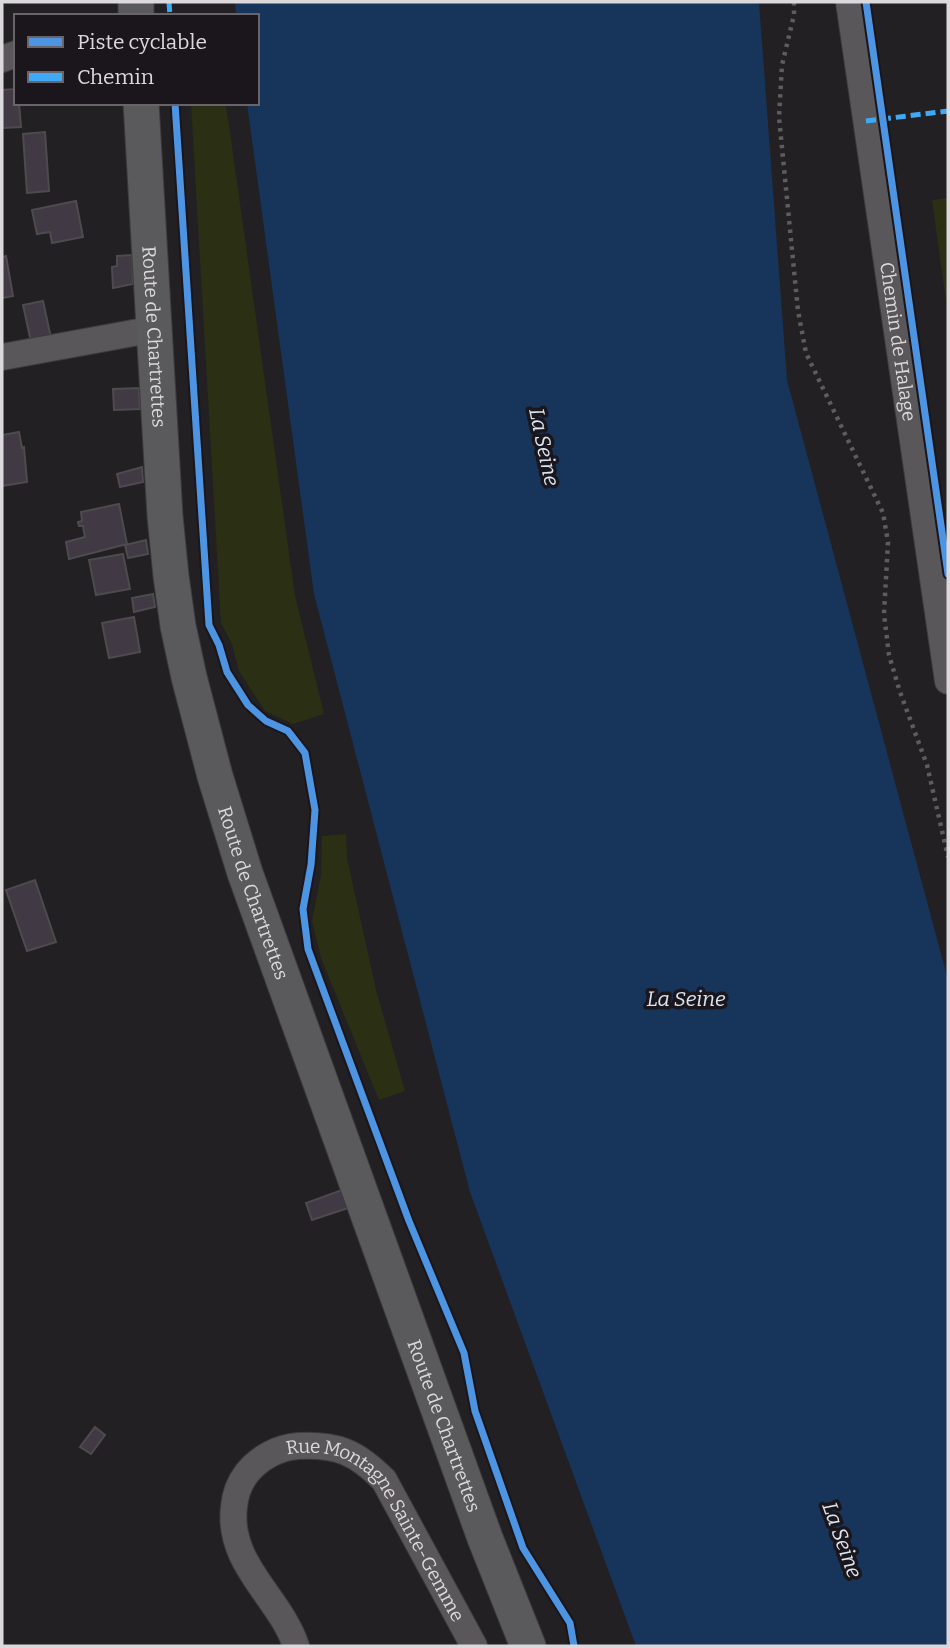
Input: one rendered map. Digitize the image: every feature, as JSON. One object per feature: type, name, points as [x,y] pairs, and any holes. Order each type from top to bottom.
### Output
[{"type":"main road","name":"Route de Chartrettes","points":[[141,105],[165,516],[171,576],[178,626],[215,776],[268,938],[475,1512],[528,1646]]},
{"type":"street","name":"Chemin de Halage","points":[[849,2],[948,681]]},
{"type":"street","points":[[2,357],[155,329]]},
{"type":"street","name":"Rue Montagne Sainte-Gemme","points":[[296,1646],[282,1618],[247,1567],[237,1544],[233,1520],[235,1499],[243,1478],[255,1464],[271,1453],[291,1446],[309,1445],[356,1456],[384,1480],[474,1646]]},
{"type":"path","points":[[794,2],[794,15],[782,65],[779,117],[798,311],[806,354],[883,513],[888,542],[884,614],[889,654],[927,765],[948,856]]},
{"type":"green space","points":[[191,105],[225,105],[295,596],[324,714],[293,724],[265,711],[239,671],[232,644],[221,623]]},
{"type":"green space","points":[[948,198],[948,315],[932,200]]},
{"type":"green space","points":[[346,834],[347,858],[376,990],[405,1091],[379,1100],[321,958],[312,921],[321,875],[322,836]]},
{"type":"water","name":"La Seine","points":[[235,2],[759,2],[787,380],[948,980],[948,1646],[636,1646],[470,1192],[314,594],[247,105],[259,105],[259,14],[236,14]]},
{"type":"building","points":[[14,89],[14,105],[19,105],[21,127],[2,128],[2,90]]},
{"type":"building","points":[[45,132],[49,191],[27,193],[23,134]]},
{"type":"building","points":[[76,201],[83,237],[52,243],[50,232],[37,234],[32,210]]},
{"type":"building","points":[[132,255],[133,284],[113,288],[112,267],[117,266],[117,256]]},
{"type":"building","points":[[6,256],[13,296],[2,298],[2,257]]},
{"type":"building","points":[[43,301],[51,338],[31,342],[23,305]]},
{"type":"building","points":[[139,388],[140,409],[114,410],[113,389]]},
{"type":"building","points":[[19,432],[22,448],[24,447],[27,482],[2,486],[2,435]]},
{"type":"building","points":[[142,467],[143,482],[120,487],[117,474]]},
{"type":"building","points":[[119,504],[127,544],[69,559],[66,542],[85,537],[83,526],[79,526],[78,522],[82,521],[81,512]]},
{"type":"building","points":[[146,540],[148,554],[128,558],[125,545]]},
{"type":"building","points":[[123,554],[130,589],[96,595],[89,560]]},
{"type":"building","points":[[153,594],[155,607],[134,612],[132,598]]},
{"type":"building","points":[[134,617],[140,652],[109,658],[102,623]]},
{"type":"building","points":[[35,880],[56,942],[27,951],[6,890]]},
{"type":"building","points":[[342,1190],[348,1208],[312,1220],[306,1203]]},
{"type":"building","points":[[95,1427],[105,1435],[91,1454],[80,1447]]},
{"type":"marked path","points":[[169,2],[170,14]]},
{"type":"marked path","points":[[866,121],[948,111]]},
{"type":"cycle path","points":[[866,2],[948,574]]},
{"type":"cycle path","points":[[175,105],[209,625],[219,645],[227,672],[248,705],[266,721],[288,731],[305,753],[315,810],[311,865],[303,909],[308,949],[409,1221],[464,1353],[475,1411],[523,1548],[570,1623],[574,1646]]}]
